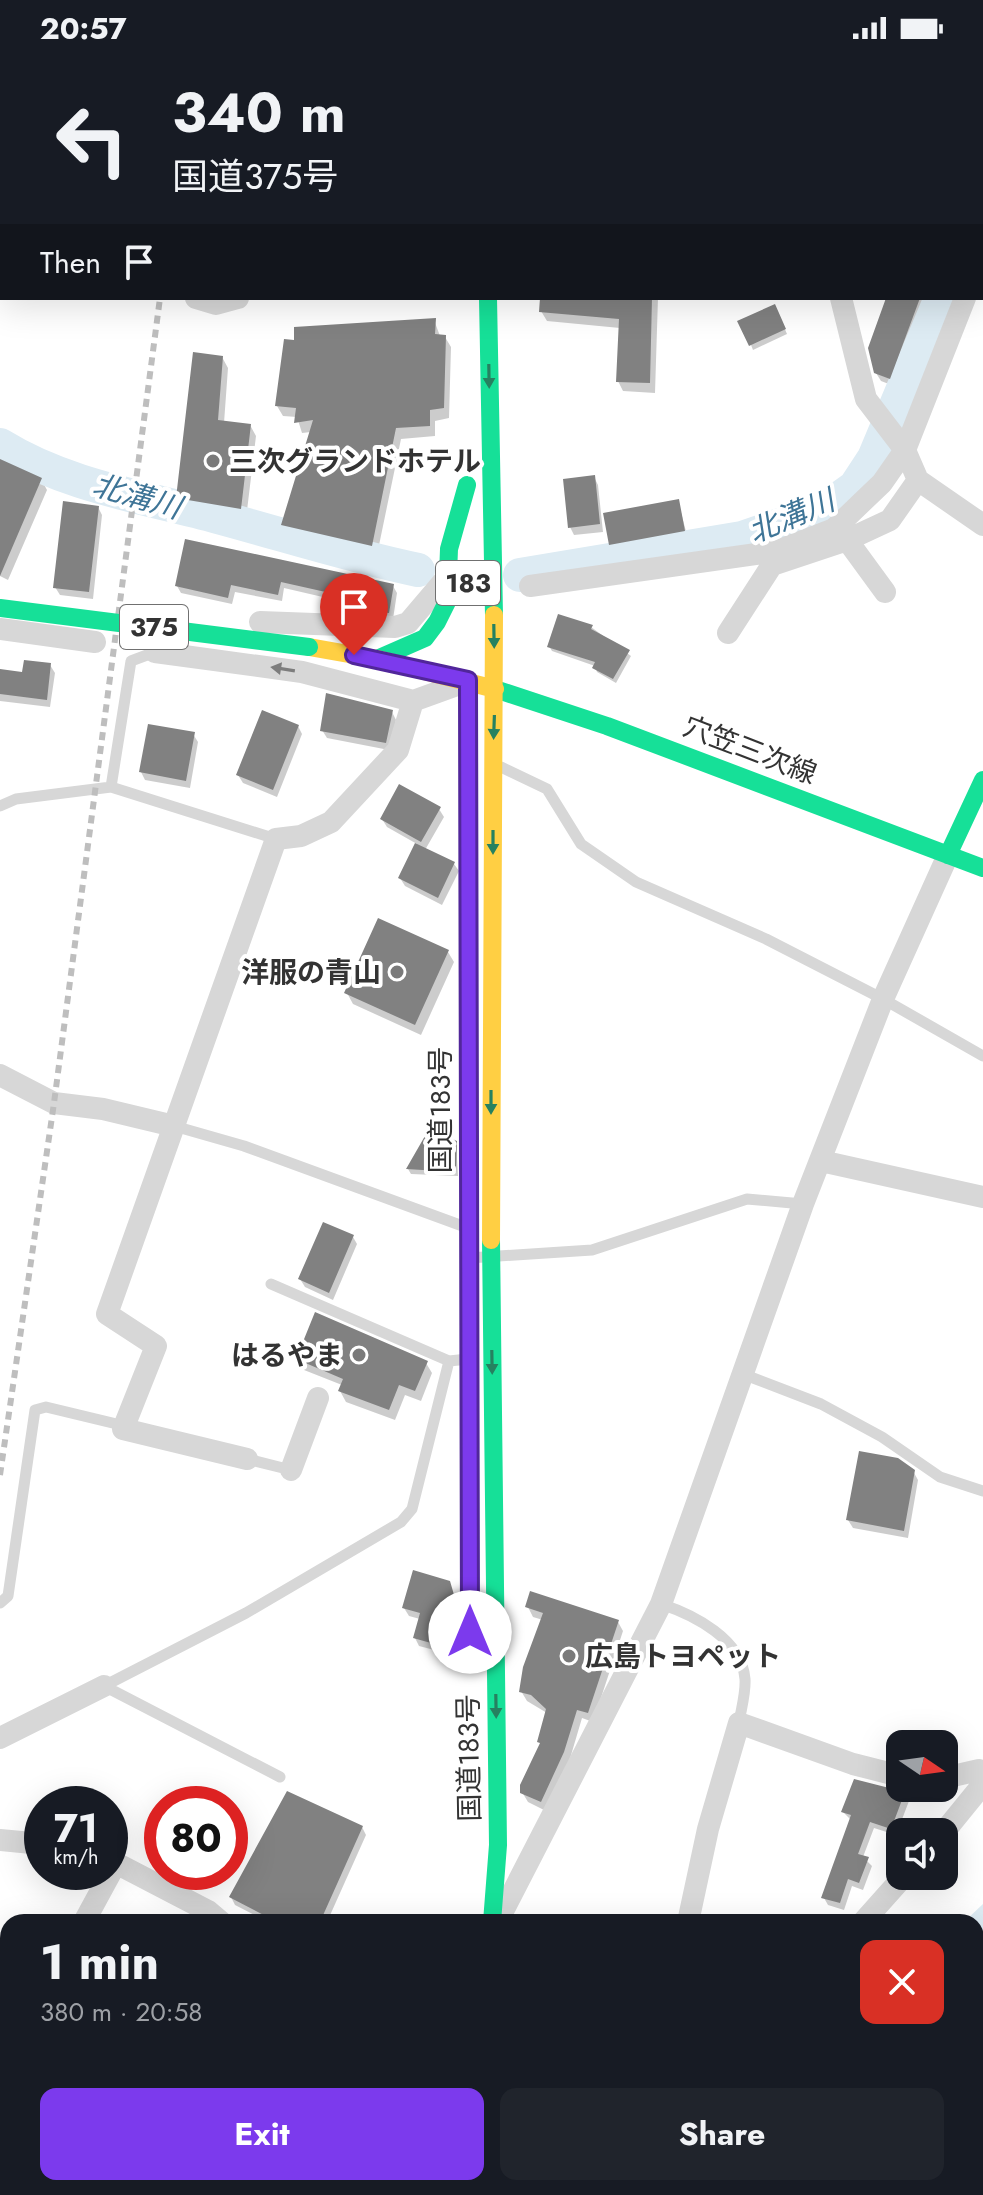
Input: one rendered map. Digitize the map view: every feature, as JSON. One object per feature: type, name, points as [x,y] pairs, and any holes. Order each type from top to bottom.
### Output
[{"type":"main road","name":"国道183号","points":[[488,300],[495,689],[491,1258],[498,1823],[495,1914]]},
{"type":"main road","name":"183","points":[[448,576],[449,549],[467,477],[468,560]]},
{"type":"main road","points":[[377,659],[425,638],[447,602],[448,576]]},
{"type":"main road","name":"375","points":[[0,608],[309,647],[377,659],[495,689]]},
{"type":"main road","name":"穴笠三次線","points":[[495,689],[607,726],[983,868]]},
{"type":"main road","points":[[948,855],[983,780]]},
{"type":"main road","points":[[468,1221],[469,1265]]},
{"type":"street","points":[[203,300],[216,304],[231,300]]},
{"type":"street","points":[[841,300],[866,399],[905,450],[918,480],[983,525]]},
{"type":"street","points":[[530,586],[777,551],[834,529],[882,483],[905,450],[964,300]]},
{"type":"street","points":[[728,633],[772,565],[847,540],[890,520],[918,480]]},
{"type":"street","points":[[847,540],[885,592]]},
{"type":"street","points":[[448,576],[408,623],[395,627],[305,626],[152,611],[155,652],[302,672],[413,701],[468,681]]},
{"type":"street","points":[[0,590],[100,604]]},
{"type":"street","points":[[0,629],[95,642]]},
{"type":"street","points":[[247,1459],[123,1429],[156,1346],[107,1314],[276,839],[301,836],[331,822],[398,750],[413,701]]},
{"type":"street","points":[[499,1914],[661,1604],[740,1373],[803,1204],[883,999],[948,855]]},
{"type":"street","points":[[0,1075],[54,1103],[103,1109],[174,1126]]},
{"type":"street","points":[[821,1161],[983,1197]]},
{"type":"street","points":[[291,1470],[318,1398]]},
{"type":"street","points":[[0,1738],[104,1686]]},
{"type":"street","points":[[690,1914],[708,1829],[739,1723],[853,1764],[886,1772]]},
{"type":"street","points":[[958,1776],[982,1773]]},
{"type":"street","points":[[953,1818],[982,1773]]},
{"type":"street","points":[[498,1823],[518,1839],[540,1840]]},
{"type":"street","points":[[0,1840],[24,1842]]},
{"type":"street","points":[[128,1870],[212,1914]]},
{"type":"street","points":[[88,1914],[99,1890]]},
{"type":"street","points":[[870,1914],[892,1890]]},
{"type":"lane","points":[[34,634],[39,596]]},
{"type":"lane","points":[[111,787],[131,661],[155,652]]},
{"type":"lane","points":[[493,764],[547,789],[581,844],[636,882],[766,939],[883,999],[983,1056]]},
{"type":"lane","points":[[0,806],[16,799],[111,787],[276,839]]},
{"type":"lane","points":[[174,1126],[244,1146],[468,1221]]},
{"type":"lane","points":[[469,1265],[491,1258],[592,1250],[747,1199],[803,1204]]},
{"type":"lane","points":[[104,1686],[246,1613],[401,1522],[412,1509],[463,1360],[271,1284]]},
{"type":"lane","points":[[740,1373],[821,1404],[882,1437],[940,1477],[983,1491]]},
{"type":"lane","points":[[0,1603],[8,1596],[35,1410],[46,1407],[125,1426]]},
{"type":"lane","points":[[247,1459],[291,1470]]},
{"type":"lane","points":[[661,1604],[693,1614],[719,1635],[738,1660],[745,1678],[739,1723]]},
{"type":"lane","points":[[104,1686],[280,1777]]},
{"type":"shaded area","points":[[983,1904],[983,1914],[972,1914]]},
{"type":"building","points":[[540,300],[652,300],[650,383],[616,382],[619,319],[539,312]]},
{"type":"building","points":[[885,300],[919,300],[890,379],[874,373],[868,348]]},
{"type":"building","points":[[775,304],[786,329],[749,346],[737,321]]},
{"type":"building","points":[[436,318],[435,334],[446,335],[444,408],[430,410],[430,426],[396,428],[372,546],[281,525],[313,420],[294,423],[296,408],[275,406],[284,339],[294,340],[294,327]]},
{"type":"building","name":"三次グランドホテル","points":[[193,352],[223,356],[218,420],[251,424],[241,509],[176,498]]},
{"type":"building","points":[[0,459],[42,478],[0,576]]},
{"type":"building","points":[[595,475],[600,524],[568,528],[563,479]]},
{"type":"building","points":[[679,499],[685,531],[609,545],[603,513]]},
{"type":"building","points":[[63,501],[99,506],[89,592],[53,588]]},
{"type":"building","points":[[185,539],[394,584],[389,613],[337,607],[339,595],[281,582],[278,595],[231,585],[228,598],[175,586]]},
{"type":"building","points":[[558,614],[593,625],[591,629],[630,650],[613,679],[592,668],[595,662],[547,647]]},
{"type":"building","points":[[24,660],[51,663],[47,700],[0,694],[0,669],[22,672]]},
{"type":"building","points":[[326,693],[393,710],[386,743],[320,731]]},
{"type":"building","points":[[262,710],[299,725],[273,790],[236,775]]},
{"type":"building","points":[[148,724],[195,732],[186,781],[139,772]]},
{"type":"building","points":[[399,784],[441,807],[421,842],[380,819]]},
{"type":"building","points":[[415,843],[455,862],[438,898],[398,878]]},
{"type":"building","name":"洋服の青山","points":[[378,918],[449,950],[415,1025],[344,993]]},
{"type":"building","points":[[429,1129],[457,1141],[456,1172],[406,1169]]},
{"type":"building","points":[[323,1222],[354,1235],[329,1293],[298,1279]]},
{"type":"building","name":"はるやま","points":[[315,1312],[428,1361],[415,1391],[399,1385],[389,1410],[338,1391],[343,1379],[296,1359]]},
{"type":"building","points":[[859,1451],[898,1458],[915,1470],[904,1531],[846,1520]]},
{"type":"building","points":[[413,1570],[450,1581],[459,1612],[449,1648],[413,1638],[420,1613],[402,1608]]},
{"type":"building","name":"広島トヨペット","points":[[530,1591],[619,1620],[588,1713],[577,1710],[564,1752],[541,1802],[520,1793],[520,1785],[540,1743],[537,1742],[546,1709],[531,1695],[519,1692],[523,1667],[543,1613],[525,1607]]},
{"type":"building","points":[[854,1779],[886,1787],[886,1802],[901,1802],[895,1818],[886,1818],[886,1827],[870,1822],[858,1854],[869,1857],[859,1883],[848,1879],[840,1903],[821,1898],[851,1815],[841,1812]]},
{"type":"building","points":[[287,1791],[363,1826],[324,1914],[262,1914],[229,1897],[233,1890],[248,1890],[248,1862]]},
{"type":"waterway","name":"北溝川","points":[[520,575],[742,538],[823,510],[855,487],[874,458],[940,300]]},
{"type":"waterway","name":"北溝川","points":[[0,445],[78,481],[418,570]]},
{"type":"railway","points":[[0,1475],[54,1103],[160,300]]},
{"type":"traffic: fast","points":[[488,300],[494,615]]},
{"type":"traffic: fast","points":[[377,659],[425,638],[437,622],[447,602],[449,549],[467,485]]},
{"type":"traffic: fast","points":[[0,608],[309,647]]},
{"type":"traffic: fast","points":[[495,689],[607,726],[983,868]]},
{"type":"traffic: fast","points":[[948,855],[983,780]]},
{"type":"traffic: fast","points":[[491,1240],[498,1845],[493,1914]]},
{"type":"traffic: slow","points":[[491,1240],[494,615]]},
{"type":"traffic: slow","points":[[309,647],[377,659],[495,689]]},
{"type":"place","name":"三次グランドホテル","points":[[213,461]]},
{"type":"place","name":"洋服の青山","points":[[397,972]]},
{"type":"place","name":"はるやま","points":[[359,1355]]},
{"type":"place","name":"広島トヨペット","points":[[569,1656]]},
{"type":"route","points":[[354,655],[468,680],[470,1632]]}]
